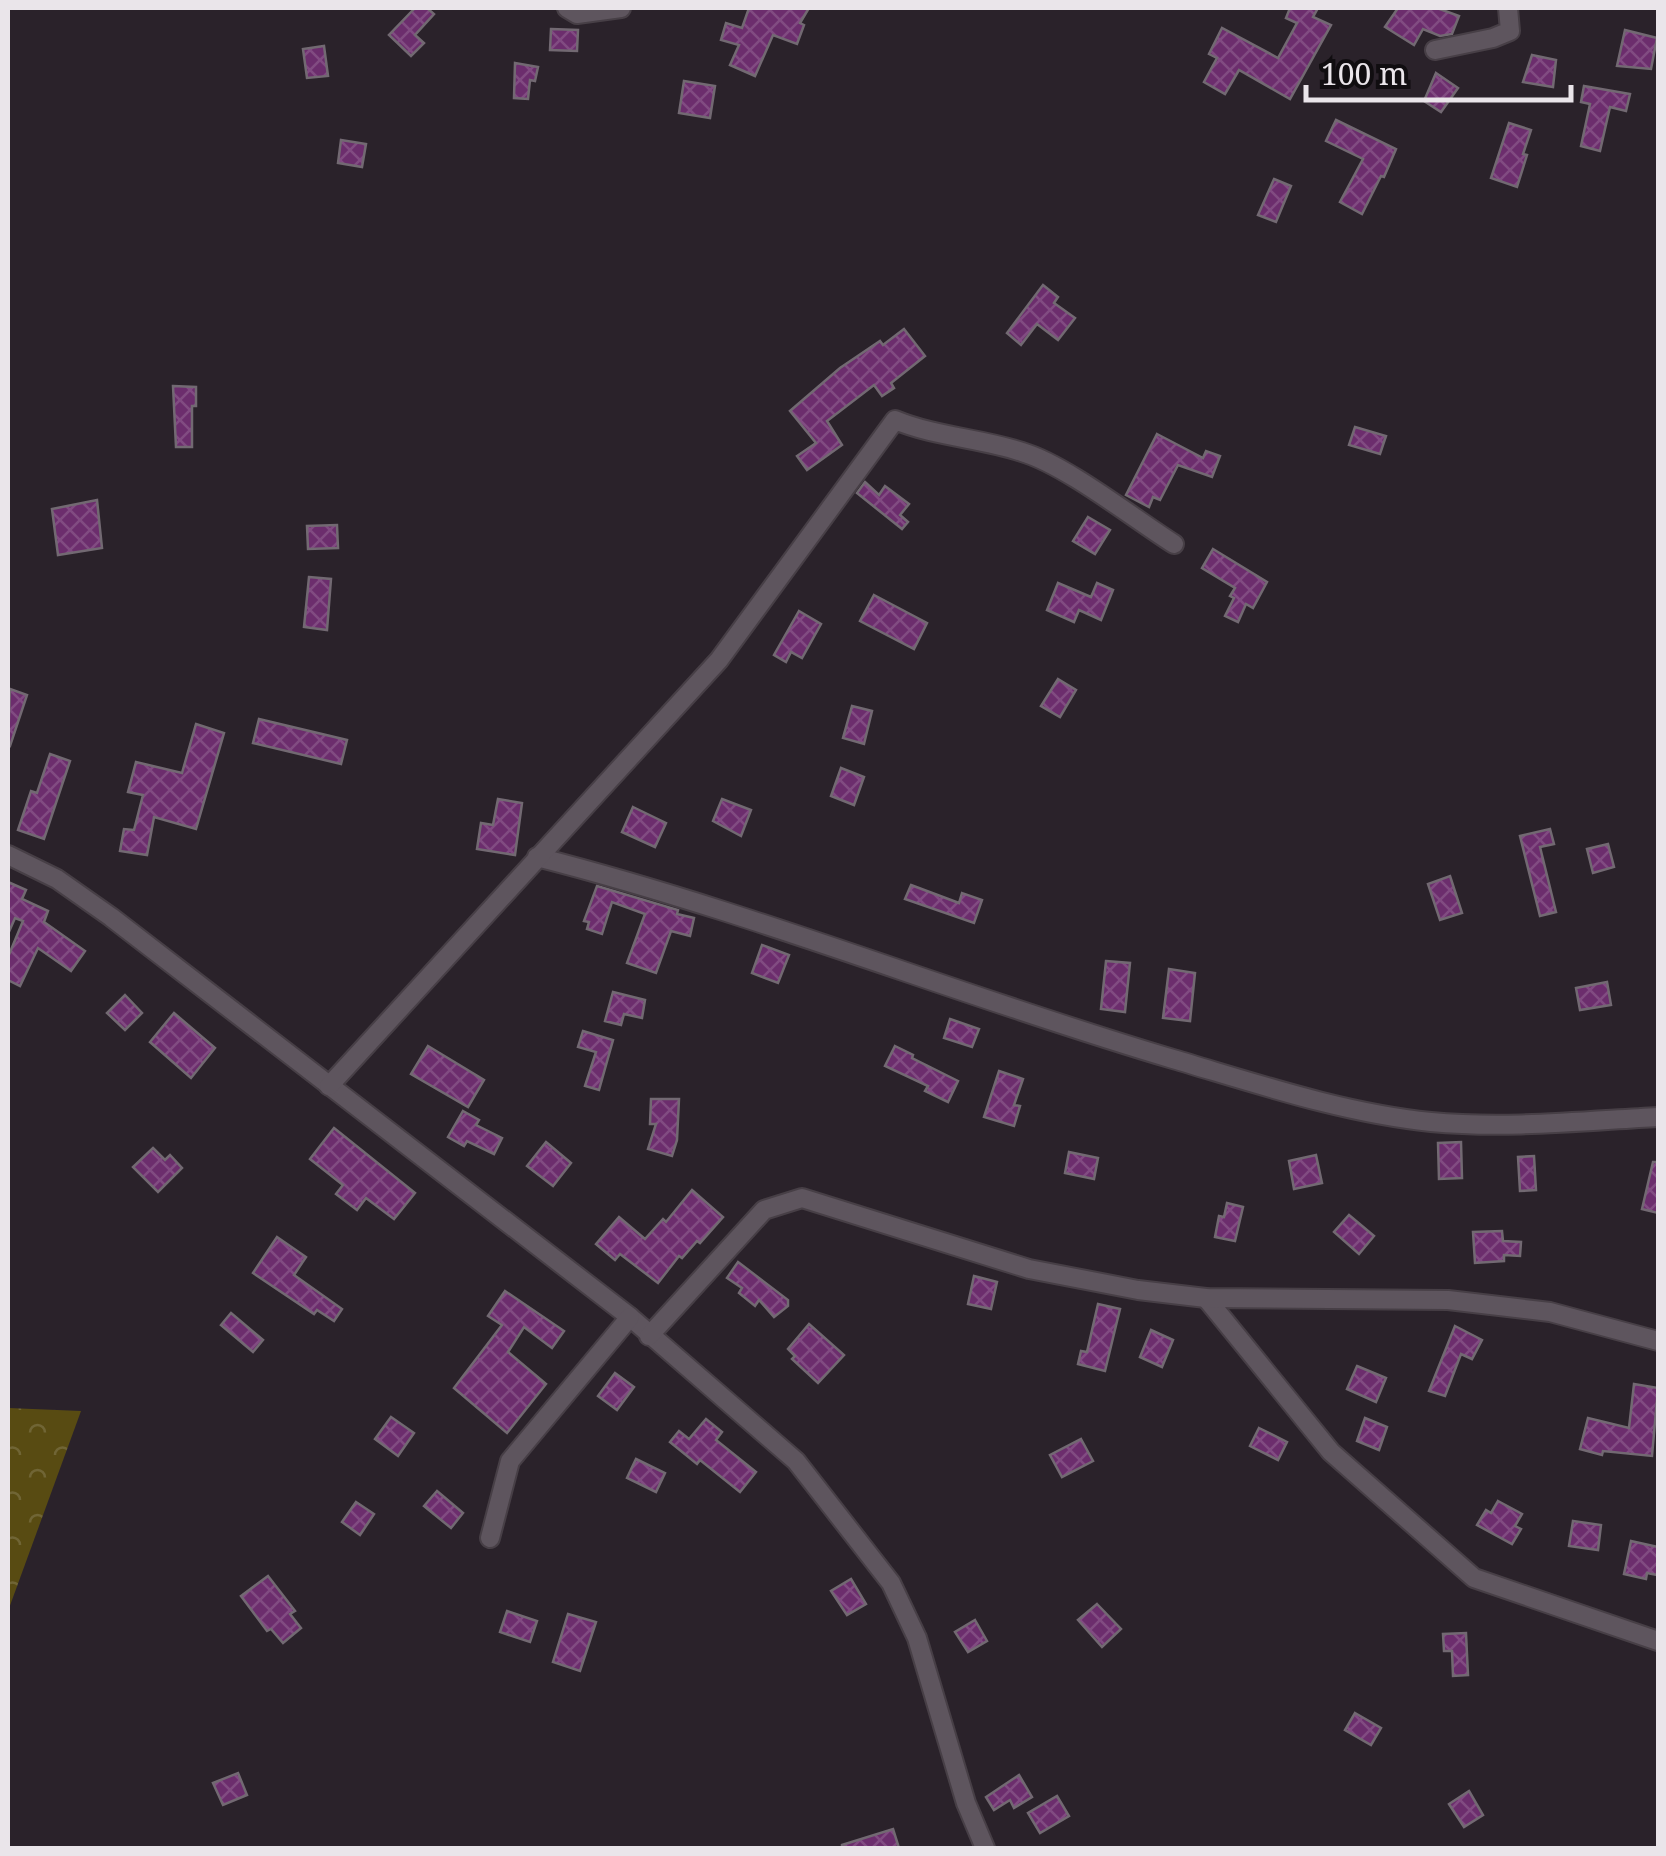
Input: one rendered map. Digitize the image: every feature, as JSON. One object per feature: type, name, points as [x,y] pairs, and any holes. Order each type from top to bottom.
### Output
[{"type":"street","points":[[568,8],[577,14],[620,8]]},
{"type":"street","points":[[1434,50],[1510,31],[1508,8]]},
{"type":"street","points":[[329,1086],[719,660],[894,420],[920,430],[1024,452],[1174,544]]},
{"type":"street","points":[[8,855],[57,879],[98,908],[630,1317],[796,1460],[892,1583],[917,1638],[966,1803],[985,1848]]},
{"type":"street","points":[[537,857],[633,882],[1106,1040],[1303,1098],[1430,1122],[1546,1126],[1658,1117]]},
{"type":"street","points":[[649,1336],[764,1210],[802,1198],[1029,1269],[1138,1290],[1206,1298],[1448,1300],[1550,1312],[1658,1341]]},
{"type":"street","points":[[1206,1298],[1331,1452],[1474,1578],[1658,1641]]},
{"type":"street","points":[[490,1538],[510,1461],[630,1317]]},
{"type":"green space","points":[[8,1408],[81,1411],[8,1611]]},
{"type":"building","points":[[415,8],[427,8],[434,14],[415,35],[424,43],[411,56],[389,35]]},
{"type":"building","points":[[749,8],[809,8],[800,23],[804,25],[797,44],[773,35],[755,76],[730,65],[739,45],[721,40],[726,23],[742,28]]},
{"type":"building","points":[[1290,8],[1318,8],[1313,17],[1331,25],[1290,99],[1239,70],[1225,94],[1204,82],[1217,58],[1209,54],[1222,28],[1278,58],[1297,23],[1286,18]]},
{"type":"building","points":[[1398,8],[1437,8],[1459,16],[1452,34],[1440,36],[1423,29],[1414,45],[1385,27]]},
{"type":"building","points":[[551,29],[578,30],[577,51],[550,50]]},
{"type":"building","points":[[1625,30],[1657,38],[1651,69],[1617,66]]},
{"type":"building","points":[[324,46],[328,76],[307,78],[303,49]]},
{"type":"building","points":[[1532,55],[1556,60],[1553,87],[1523,82]]},
{"type":"building","points":[[515,63],[538,67],[535,81],[530,80],[528,99],[514,98]]},
{"type":"building","points":[[1436,73],[1458,88],[1441,112],[1424,101]]},
{"type":"building","points":[[684,81],[715,86],[710,118],[679,113]]},
{"type":"building","points":[[1584,86],[1630,94],[1626,111],[1610,107],[1600,151],[1581,146],[1590,104],[1581,102]]},
{"type":"building","points":[[1336,120],[1396,149],[1362,214],[1340,202],[1363,159],[1326,141]]},
{"type":"building","points":[[1509,123],[1531,130],[1517,187],[1491,178]]},
{"type":"building","points":[[341,140],[366,144],[362,167],[338,163]]},
{"type":"building","points":[[1274,179],[1291,186],[1276,222],[1258,215]]},
{"type":"building","points":[[1043,285],[1058,297],[1054,303],[1075,318],[1058,340],[1037,324],[1021,345],[1007,333]]},
{"type":"building","points":[[904,329],[925,356],[891,383],[894,388],[882,396],[874,385],[827,421],[842,445],[807,470],[797,456],[816,443],[790,411],[840,368]]},
{"type":"building","points":[[173,386],[196,387],[192,447],[176,447]]},
{"type":"building","points":[[1355,427],[1386,436],[1380,454],[1349,445]]},
{"type":"building","points":[[1157,434],[1203,458],[1206,451],[1220,456],[1212,477],[1178,465],[1160,500],[1153,497],[1149,507],[1126,495]]},
{"type":"building","points":[[865,482],[879,495],[885,486],[909,504],[900,515],[908,522],[902,529],[857,493]]},
{"type":"building","points":[[97,500],[102,548],[58,555],[52,509]]},
{"type":"building","points":[[1088,517],[1110,530],[1095,554],[1073,541]]},
{"type":"building","points":[[337,525],[338,548],[308,549],[307,526]]},
{"type":"building","points":[[1213,549],[1267,582],[1253,608],[1246,604],[1238,622],[1225,616],[1235,588],[1202,568]]},
{"type":"building","points":[[309,577],[331,579],[327,630],[304,627]]},
{"type":"building","points":[[1058,583],[1091,597],[1097,583],[1113,590],[1101,620],[1079,610],[1074,622],[1047,610]]},
{"type":"building","points":[[874,595],[927,623],[914,649],[860,621]]},
{"type":"building","points":[[799,611],[821,624],[802,658],[791,652],[786,662],[774,655]]},
{"type":"building","points":[[1058,679],[1076,690],[1060,717],[1041,706]]},
{"type":"building","points":[[10,689],[27,695],[10,746],[8,745]]},
{"type":"building","points":[[852,706],[872,711],[864,744],[843,738]]},
{"type":"building","points":[[259,719],[347,740],[341,764],[253,743]]},
{"type":"building","points":[[196,724],[224,733],[196,829],[154,817],[147,855],[120,851],[124,829],[134,830],[143,795],[128,792],[136,762],[182,773]]},
{"type":"building","points":[[50,754],[70,761],[44,839],[18,830],[31,791],[37,793]]},
{"type":"building","points":[[841,768],[864,777],[854,805],[831,796]]},
{"type":"building","points":[[498,799],[522,803],[515,855],[477,849],[481,823],[493,825]]},
{"type":"building","points":[[722,799],[751,810],[741,836],[713,821]]},
{"type":"building","points":[[633,807],[666,823],[655,847],[622,832]]},
{"type":"building","points":[[1550,829],[1554,844],[1540,847],[1556,912],[1540,916],[1520,836]]},
{"type":"building","points":[[1608,844],[1614,867],[1593,873],[1587,849]]},
{"type":"building","points":[[1450,876],[1462,913],[1440,920],[1428,884]]},
{"type":"building","points":[[8,882],[26,890],[22,899],[48,911],[44,922],[85,951],[71,971],[38,948],[20,986],[8,980],[8,957],[23,921],[15,918],[8,934]]},
{"type":"building","points":[[911,885],[959,903],[962,893],[982,900],[974,923],[905,899]]},
{"type":"building","points":[[597,886],[694,918],[690,936],[671,931],[656,973],[627,963],[645,914],[612,902],[602,934],[587,929],[589,922],[584,921]]},
{"type":"building","points":[[762,945],[789,955],[778,983],[752,973]]},
{"type":"building","points":[[1106,961],[1130,963],[1125,1012],[1101,1009]]},
{"type":"building","points":[[1169,969],[1195,973],[1190,1021],[1163,1018]]},
{"type":"building","points":[[1607,982],[1611,1005],[1580,1010],[1576,988]]},
{"type":"building","points":[[613,992],[645,1000],[642,1018],[624,1014],[621,1025],[605,1021]]},
{"type":"building","points":[[125,995],[142,1013],[125,1030],[107,1013]]},
{"type":"building","points":[[174,1013],[215,1048],[191,1078],[150,1042]]},
{"type":"building","points":[[950,1019],[979,1029],[972,1047],[944,1038]]},
{"type":"building","points":[[583,1031],[613,1040],[599,1090],[585,1086],[596,1052],[578,1047]]},
{"type":"building","points":[[428,1046],[484,1080],[468,1107],[411,1074]]},
{"type":"building","points":[[895,1046],[958,1081],[948,1102],[925,1091],[928,1086],[885,1066]]},
{"type":"building","points":[[999,1071],[1023,1079],[1014,1105],[1020,1106],[1014,1126],[984,1117]]},
{"type":"building","points":[[651,1099],[679,1099],[677,1140],[672,1156],[648,1149],[656,1124],[650,1124]]},
{"type":"building","points":[[463,1111],[479,1120],[476,1125],[502,1138],[494,1154],[448,1137]]},
{"type":"building","points":[[334,1128],[415,1193],[394,1219],[366,1198],[357,1210],[336,1194],[343,1185],[310,1159]]},
{"type":"building","points":[[546,1142],[571,1163],[553,1186],[527,1166]]},
{"type":"building","points":[[1461,1142],[1462,1178],[1439,1179],[1438,1143]]},
{"type":"building","points":[[153,1148],[165,1160],[170,1155],[182,1168],[158,1192],[133,1167]]},
{"type":"building","points":[[1069,1152],[1098,1158],[1094,1179],[1065,1173]]},
{"type":"building","points":[[1316,1155],[1322,1183],[1294,1189],[1289,1161]]},
{"type":"building","points":[[1534,1156],[1536,1190],[1520,1191],[1518,1157]]},
{"type":"building","points":[[1653,1162],[1658,1162],[1658,1213],[1642,1209]]},
{"type":"building","points":[[692,1190],[723,1217],[700,1243],[697,1241],[682,1258],[679,1256],[658,1283],[620,1254],[615,1260],[596,1244],[619,1217],[645,1239],[663,1219],[666,1222]]},
{"type":"building","points":[[1227,1203],[1243,1207],[1235,1241],[1215,1237],[1219,1216],[1224,1217]]},
{"type":"building","points":[[1349,1215],[1374,1236],[1359,1254],[1334,1232]]},
{"type":"building","points":[[1502,1231],[1503,1241],[1521,1242],[1520,1256],[1504,1255],[1504,1261],[1475,1263],[1473,1232]]},
{"type":"building","points":[[277,1237],[306,1257],[294,1275],[342,1309],[334,1321],[317,1310],[314,1314],[253,1273]]},
{"type":"building","points":[[738,1262],[788,1300],[788,1306],[774,1317],[759,1300],[755,1306],[739,1293],[742,1288],[727,1278]]},
{"type":"building","points":[[974,1276],[997,1282],[991,1309],[968,1304]]},
{"type":"building","points":[[505,1291],[564,1331],[552,1348],[524,1327],[508,1352],[546,1384],[507,1433],[454,1388],[502,1325],[488,1316]]},
{"type":"building","points":[[1098,1304],[1120,1309],[1105,1371],[1078,1364],[1081,1351],[1087,1352]]},
{"type":"building","points":[[231,1313],[263,1340],[253,1352],[221,1325]]},
{"type":"building","points":[[809,1324],[844,1355],[818,1383],[792,1359],[795,1356],[788,1349]]},
{"type":"building","points":[[1455,1326],[1482,1340],[1472,1359],[1461,1354],[1445,1396],[1429,1391]]},
{"type":"building","points":[[1151,1330],[1173,1340],[1162,1367],[1140,1357]]},
{"type":"building","points":[[1357,1366],[1386,1378],[1376,1402],[1347,1389]]},
{"type":"building","points":[[615,1373],[634,1387],[617,1410],[598,1396]]},
{"type":"building","points":[[1634,1384],[1658,1388],[1652,1456],[1603,1451],[1602,1455],[1580,1449],[1588,1418],[1629,1428]]},
{"type":"building","points":[[391,1417],[414,1433],[398,1456],[375,1439]]},
{"type":"building","points":[[1365,1418],[1387,1427],[1379,1450],[1357,1441]]},
{"type":"building","points":[[706,1419],[722,1432],[716,1440],[756,1472],[740,1492],[670,1442],[679,1431],[689,1439]]},
{"type":"building","points":[[1259,1428],[1287,1442],[1278,1460],[1250,1446]]},
{"type":"building","points":[[1081,1439],[1093,1461],[1062,1477],[1050,1455]]},
{"type":"building","points":[[636,1459],[665,1473],[656,1492],[627,1478]]},
{"type":"building","points":[[437,1491],[463,1513],[451,1528],[424,1506]]},
{"type":"building","points":[[1498,1501],[1522,1514],[1515,1526],[1521,1529],[1512,1544],[1477,1525],[1486,1510],[1491,1513]]},
{"type":"building","points":[[356,1502],[374,1514],[360,1535],[342,1522]]},
{"type":"building","points":[[1573,1521],[1601,1525],[1598,1550],[1569,1546]]},
{"type":"building","points":[[1631,1541],[1658,1547],[1657,1575],[1647,1573],[1646,1579],[1624,1574]]},
{"type":"building","points":[[268,1576],[295,1611],[290,1614],[301,1628],[283,1643],[271,1629],[267,1631],[241,1596]]},
{"type":"building","points":[[851,1579],[866,1604],[847,1615],[831,1591]]},
{"type":"building","points":[[1097,1604],[1121,1629],[1102,1647],[1078,1620]]},
{"type":"building","points":[[507,1611],[537,1621],[530,1642],[500,1632]]},
{"type":"building","points":[[568,1614],[596,1622],[580,1671],[553,1662]]},
{"type":"building","points":[[975,1620],[987,1641],[968,1652],[955,1632]]},
{"type":"building","points":[[1466,1633],[1468,1675],[1453,1676],[1452,1651],[1444,1651],[1443,1634]]},
{"type":"building","points":[[1355,1713],[1381,1728],[1371,1745],[1345,1730]]},
{"type":"building","points":[[238,1773],[247,1795],[223,1805],[213,1783]]},
{"type":"building","points":[[1019,1775],[1032,1797],[1014,1808],[1010,1800],[994,1810],[986,1797]]},
{"type":"building","points":[[1469,1791],[1483,1815],[1464,1827],[1449,1804]]},
{"type":"building","points":[[1057,1796],[1069,1816],[1040,1833],[1028,1813]]},
{"type":"building","points":[[893,1829],[899,1848],[842,1848],[842,1845]]}]
